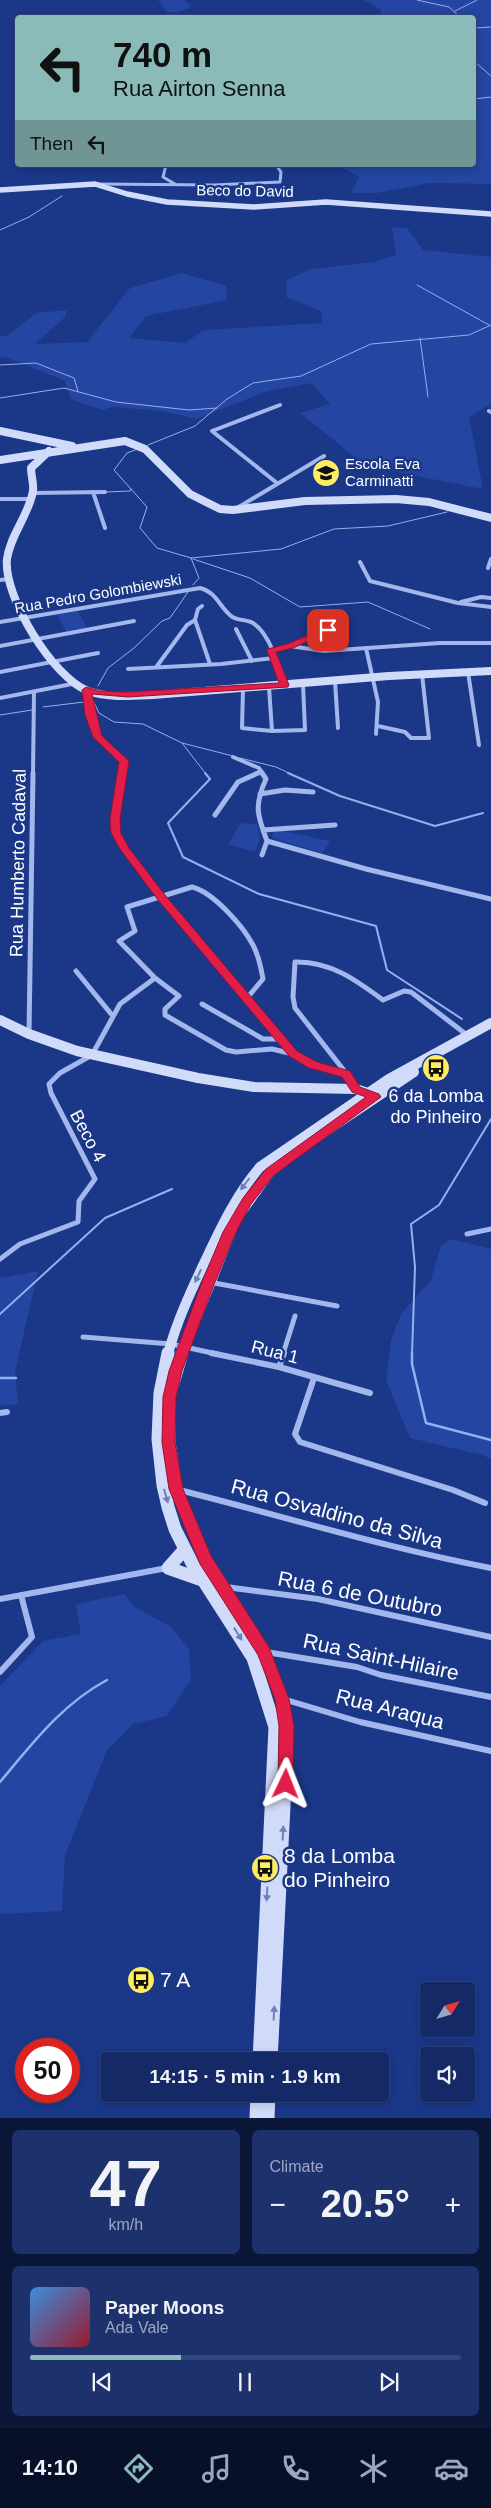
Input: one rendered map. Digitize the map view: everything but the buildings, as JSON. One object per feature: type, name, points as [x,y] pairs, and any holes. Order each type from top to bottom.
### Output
[{"type":"main road","name":"Beco do David","points":[[0,190],[95,184],[127,194],[167,202],[254,207],[326,202],[491,214]]},
{"type":"main road","points":[[0,431],[78,447]]},
{"type":"main road","points":[[0,460],[116,441],[135,443],[153,456],[190,494],[210,505],[233,510],[305,501],[396,499],[429,502],[491,518]]},
{"type":"main road","points":[[49,451],[31,468],[32,496],[7,560],[9,579],[24,618],[37,640],[72,684],[100,694],[128,694],[269,687],[375,677],[491,671]]},
{"type":"main road","points":[[0,1020],[29,1034],[92,1055],[254,1088],[356,1089],[371,1095]]},
{"type":"main road","points":[[249,1628],[193,1564],[176,1489],[169,1442],[169,1397],[184,1347],[209,1282],[236,1219],[247,1201],[270,1172],[371,1095],[484,1031],[491,1023]]},
{"type":"main road","points":[[271,2052],[280,1767],[274,1727],[267,1693],[252,1657],[184,1550],[164,1488],[160,1449],[160,1396],[164,1370],[171,1344],[194,1285],[226,1215],[244,1184],[260,1167],[468,1035],[484,1031]]},
{"type":"main road","points":[[176,1489],[205,1559],[264,1652],[282,1699],[286,1726],[280,1767],[260,2052]]},
{"type":"main road","points":[[184,1550],[168,1568],[205,1581]]},
{"type":"main road","points":[[256,2118],[257,2102]]},
{"type":"main road","points":[[268,2118],[269,2102]]},
{"type":"street","points":[[166,167],[163,177],[177,184]]},
{"type":"street","points":[[95,184],[214,185],[280,182],[281,172],[277,167]]},
{"type":"street","points":[[277,483],[212,431],[280,405]]},
{"type":"street","points":[[233,510],[324,456]]},
{"type":"street","points":[[93,492],[105,528]]},
{"type":"street","points":[[0,500],[32,496],[105,492]]},
{"type":"street","points":[[488,568],[491,559]]},
{"type":"street","points":[[360,562],[370,581],[458,603],[491,607]]},
{"type":"street","points":[[0,580],[9,579]]},
{"type":"street","name":"Rua Pedro Golombiewski","points":[[0,622],[200,588],[214,593],[231,616],[258,628],[271,651]]},
{"type":"street","points":[[458,603],[481,597],[491,598]]},
{"type":"street","points":[[202,606],[196,615],[196,620],[210,664]]},
{"type":"street","points":[[157,666],[188,625],[196,620]]},
{"type":"street","points":[[0,646],[134,621]]},
{"type":"street","points":[[284,685],[271,651],[290,646],[342,624]]},
{"type":"street","points":[[236,629],[252,661]]},
{"type":"street","points":[[290,646],[324,651],[491,643]]},
{"type":"street","points":[[366,648],[375,677],[378,726],[376,734]]},
{"type":"street","points":[[0,672],[98,653]]},
{"type":"street","points":[[128,669],[274,658]]},
{"type":"street","points":[[468,672],[479,745]]},
{"type":"street","points":[[378,726],[405,732],[409,737],[425,740],[429,738],[422,674]]},
{"type":"street","points":[[335,680],[338,728]]},
{"type":"street","points":[[0,698],[72,684]]},
{"type":"street","points":[[243,688],[242,728],[272,731],[305,730],[303,684]]},
{"type":"street","points":[[269,687],[272,731]]},
{"type":"street","points":[[86,690],[90,715],[97,737],[124,761],[115,819],[116,833],[125,849],[161,897],[293,1054]]},
{"type":"street","name":"Rua Humberto Cadaval","points":[[29,1034],[34,692]]},
{"type":"street","points":[[233,757],[262,771],[266,779],[257,799],[267,841],[262,855]]},
{"type":"street","points":[[215,815],[238,782],[262,771]]},
{"type":"street","points":[[260,794],[285,790],[313,792]]},
{"type":"street","points":[[263,830],[335,825]]},
{"type":"street","points":[[267,841],[372,870],[491,899]]},
{"type":"street","points":[[247,998],[263,979],[261,964],[252,943],[227,912],[196,886],[127,907],[136,931],[119,939],[155,978],[179,996],[165,1009],[165,1015],[226,1050],[236,1052],[272,1049],[293,1054],[314,1065],[346,1074]]},
{"type":"street","points":[[356,1089],[295,1008],[293,997],[296,961],[322,962],[332,966],[383,1000],[404,991],[411,992],[468,1035]]},
{"type":"street","points":[[76,971],[112,1015]]},
{"type":"street","points":[[92,1055],[112,1015],[131,994],[155,978]]},
{"type":"street","points":[[202,1004],[264,1039],[282,1039]]},
{"type":"street","name":"Beco 4","points":[[0,1259],[15,1246],[35,1236],[76,1224],[80,1219],[79,1202],[95,1179],[69,1126],[60,1114],[50,1093],[49,1084],[60,1073],[92,1055]]},
{"type":"street","points":[[467,1234],[491,1229]]},
{"type":"street","points":[[209,1282],[337,1306]]},
{"type":"street","points":[[279,1367],[295,1316]]},
{"type":"street","name":"Rua 1","points":[[83,1337],[171,1344],[279,1367],[370,1393]]},
{"type":"street","points":[[314,1378],[295,1434],[300,1442],[453,1490],[485,1503]]},
{"type":"street","name":"Rua Osvaldino da Silva","points":[[176,1489],[281,1514],[427,1556],[491,1568]]},
{"type":"street","points":[[0,1599],[193,1564]]},
{"type":"street","name":"Rua 6 de Outubro","points":[[223,1587],[318,1599],[491,1637]]},
{"type":"street","points":[[0,1672],[32,1637],[21,1595]]},
{"type":"street","name":"Rua Saint-Hilaire","points":[[264,1652],[357,1667],[381,1675],[491,1697]]},
{"type":"street","name":"Rua Araqua","points":[[282,1699],[360,1722],[491,1751]]},
{"type":"shaded area","points":[[158,0],[184,0],[191,6],[180,12],[167,12]]},
{"type":"shaded area","points":[[364,0],[491,0],[491,184],[429,183],[377,193],[351,193],[359,177],[343,168],[344,167],[476,167],[476,15],[382,15],[380,9]]},
{"type":"shaded area","points":[[392,227],[407,228],[423,250],[491,257],[491,404],[469,417],[483,489],[366,466],[300,413],[330,404],[311,383],[265,392],[197,419],[163,411],[113,407],[102,410],[71,399],[65,381],[6,357],[0,358],[0,337],[8,335],[36,313],[67,310],[65,317],[35,344],[87,342],[130,288],[182,273],[226,286],[227,300],[146,316],[129,338],[185,343],[203,330],[323,323],[321,311],[286,297],[287,280],[311,269],[374,262],[396,255]]},
{"type":"shaded area","points":[[78,611],[87,628],[66,631],[57,615]]},
{"type":"shaded area","points":[[241,823],[257,824],[260,839],[255,852],[228,844]]},
{"type":"shaded area","points":[[274,829],[330,841],[322,853],[272,838]]},
{"type":"shaded area","points":[[452,1239],[491,1249],[491,1459],[482,1455],[410,1438],[386,1380],[391,1340],[401,1314],[431,1280],[441,1245]]},
{"type":"shaded area","points":[[38,1271],[15,1372],[18,1404],[0,1406],[0,1278]]},
{"type":"shaded area","points":[[124,1594],[135,1607],[171,1627],[189,1649],[191,1680],[167,1716],[133,1724],[107,1750],[65,1855],[62,1911],[0,1914],[0,1686],[43,1641],[81,1634],[76,1604]]},
{"type":"waterway","points":[[417,0],[449,7],[458,15]]},
{"type":"waterway","points":[[455,11],[477,0]]},
{"type":"waterway","points":[[476,28],[491,27]]},
{"type":"waterway","points":[[476,63],[491,76]]},
{"type":"waterway","points":[[476,99],[491,97]]},
{"type":"waterway","points":[[0,230],[29,217],[62,196]]},
{"type":"waterway","points":[[417,285],[489,325]]},
{"type":"waterway","points":[[420,339],[469,335],[491,325]]},
{"type":"waterway","points":[[216,408],[253,383],[301,376],[371,344],[420,339]]},
{"type":"waterway","points":[[420,339],[428,397]]},
{"type":"waterway","points":[[0,365],[36,363],[74,378],[78,391]]},
{"type":"waterway","points":[[0,398],[64,388],[116,402],[189,410],[216,408]]},
{"type":"waterway","points":[[148,445],[195,426],[216,408]]},
{"type":"waterway","points":[[131,489],[114,470],[127,453],[138,449]]},
{"type":"waterway","points":[[106,492],[130,491],[131,489]]},
{"type":"waterway","points":[[131,489],[147,507],[140,528],[157,548],[191,558]]},
{"type":"waterway","points":[[191,558],[281,549],[334,529],[388,526],[447,512]]},
{"type":"waterway","points":[[191,558],[199,578],[193,585]]},
{"type":"waterway","points":[[193,559],[250,578],[300,607],[368,602],[430,629]]},
{"type":"waterway","points":[[98,686],[108,668],[134,648],[162,621],[170,618],[188,592]]},
{"type":"waterway","points":[[92,698],[99,713],[114,722],[143,724],[182,743]]},
{"type":"waterway","points":[[43,707],[84,702]]},
{"type":"waterway","points":[[0,715],[32,710]]},
{"type":"waterway","points":[[182,743],[233,756]]},
{"type":"waterway","points":[[182,743],[206,774]]},
{"type":"waterway","points":[[240,758],[276,767],[291,774]]},
{"type":"waterway","points":[[205,773],[210,779],[168,823],[183,857],[259,894],[376,926],[387,970],[462,1019]]},
{"type":"waterway","points":[[288,773],[340,796],[435,826],[483,813]]},
{"type":"waterway","points":[[412,1354],[415,1267],[411,1224],[439,1205],[491,1119]]},
{"type":"waterway","points":[[0,1314],[105,1218],[172,1189]]},
{"type":"waterway","points":[[412,1354],[412,1364],[426,1423],[491,1440]]},
{"type":"waterway","points":[[0,1378],[16,1378]]},
{"type":"waterway","points":[[0,1782],[36,1739],[62,1713],[107,1680]]},
{"type":"place","name":"Escola Eva Carminatti","points":[[326,473]]},
{"type":"place","name":"6 da Lomba do Pinheiro","points":[[436,1068]]},
{"type":"place","name":"8 da Lomba do Pinheiro","points":[[265,1868]]},
{"type":"place","name":"7 A","points":[[141,1980]]},
{"type":"route","points":[[286,1784],[286,1726],[282,1699],[264,1652],[205,1559],[176,1489],[172,1475],[169,1442],[169,1397],[184,1347],[209,1282],[236,1219],[247,1201],[270,1172],[296,1151],[375,1097],[356,1089],[346,1074],[314,1065],[293,1054],[204,945],[161,897],[125,849],[116,833],[115,819],[124,761],[97,737],[90,715],[86,690],[100,694],[128,694],[197,692],[284,685],[271,651],[290,646],[328,630]]}]
